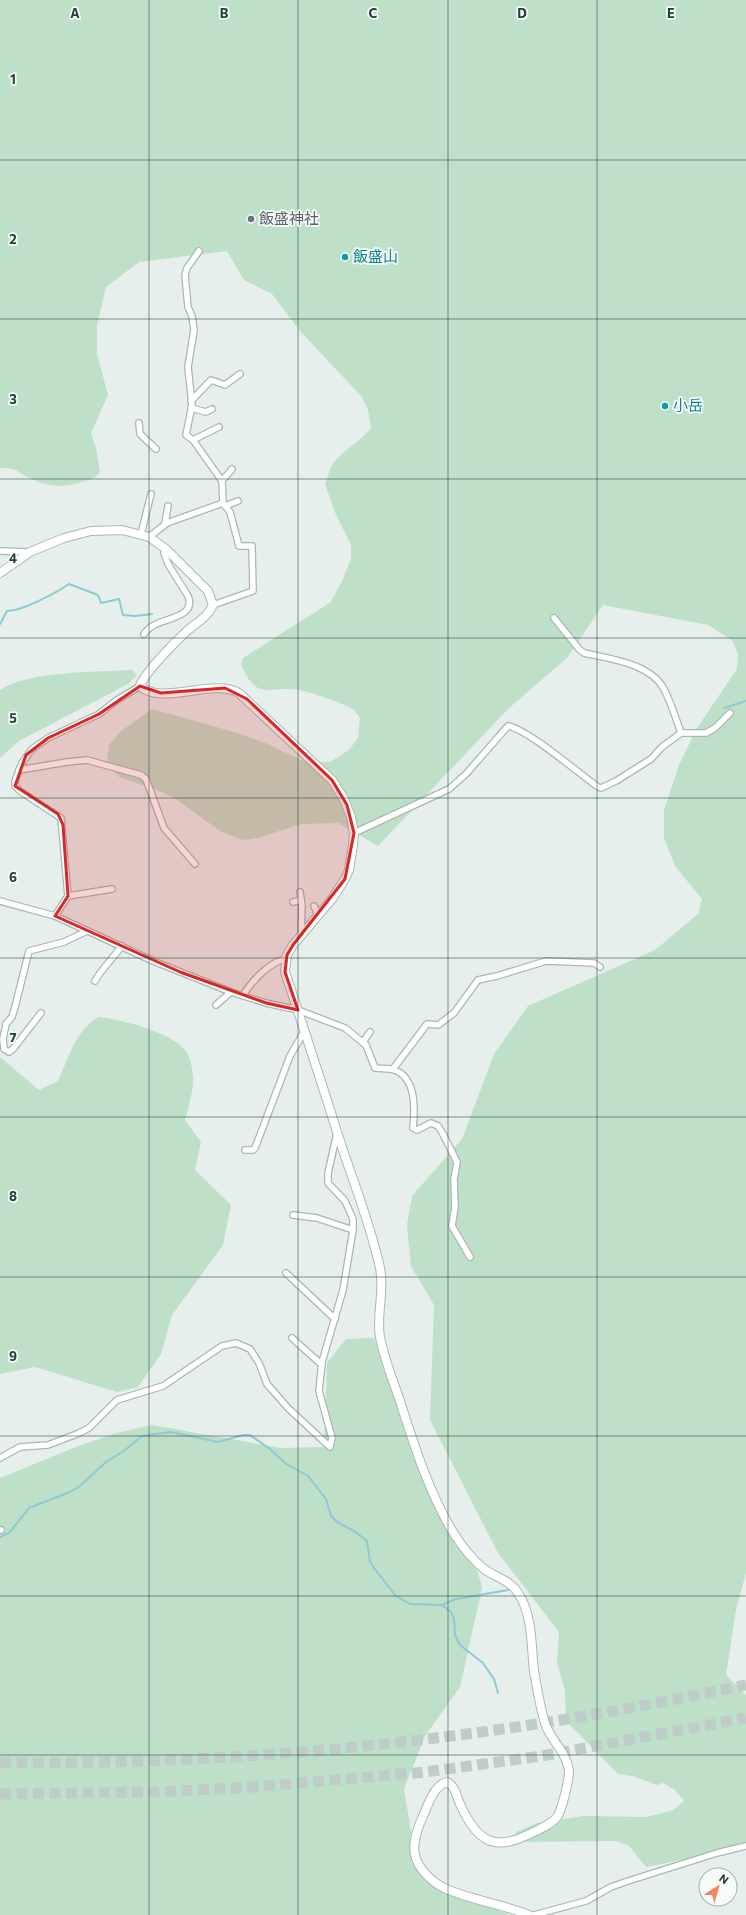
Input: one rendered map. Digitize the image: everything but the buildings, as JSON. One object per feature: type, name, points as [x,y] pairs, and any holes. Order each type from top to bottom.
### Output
[{"type":"street","points":[[55,916],[68,896],[61,818],[46,806],[26,796],[15,786],[15,780],[22,763],[32,749],[48,738],[99,714],[117,700],[140,686],[146,676],[187,632],[206,617],[213,605],[253,591],[252,546],[239,546],[230,512],[224,504],[222,482],[193,440],[186,435],[191,408],[188,367],[194,330],[192,316],[188,307],[186,275],[187,268],[199,251]]},
{"type":"street","points":[[191,401],[211,380],[225,385],[240,374]]},
{"type":"street","points":[[191,408],[206,412],[212,409]]},
{"type":"street","points":[[138,423],[140,434],[156,449]]},
{"type":"street","points":[[193,440],[219,427]]},
{"type":"street","points":[[222,482],[232,469]]},
{"type":"street","points":[[145,536],[152,494]]},
{"type":"street","points":[[145,536],[180,517],[238,501]]},
{"type":"street","points":[[165,524],[168,506]]},
{"type":"street","points":[[0,573],[30,552],[64,538],[92,531],[112,529],[145,536],[166,549],[208,591],[213,605]]},
{"type":"street","points":[[144,634],[151,626],[181,615],[189,606],[188,596],[168,564],[164,553],[166,549]]},
{"type":"street","points":[[0,551],[30,552]]},
{"type":"street","points":[[554,618],[584,653],[625,663],[643,670],[657,681],[663,688],[681,733]]},
{"type":"street","points":[[140,686],[155,693],[225,688],[239,693],[332,780],[347,805],[354,833],[352,858],[347,876],[339,890],[301,934],[287,958],[285,972],[304,1032],[334,1117],[337,1133],[368,1221],[380,1270],[382,1291],[380,1334],[388,1368],[406,1421],[424,1469],[453,1532],[473,1559],[486,1570],[509,1583],[519,1594],[527,1613],[534,1674],[545,1722],[567,1762],[569,1772],[557,1818],[545,1826],[513,1842],[501,1844],[483,1838],[472,1827],[459,1803],[453,1786],[447,1782],[442,1783],[437,1788],[418,1827],[414,1853],[417,1862],[426,1873],[444,1887],[529,1915]]},
{"type":"street","points":[[354,833],[449,789],[466,774],[508,726],[514,727],[528,735],[601,788],[616,781],[651,759],[662,747],[681,733],[706,733],[715,728],[730,714]]},
{"type":"street","points":[[19,770],[86,760],[141,775],[146,779],[164,828],[195,864]]},
{"type":"street","points":[[68,896],[112,889]]},
{"type":"street","points":[[300,892],[301,934]]},
{"type":"street","points":[[293,902],[301,900]]},
{"type":"street","points":[[0,901],[55,916],[153,961],[231,992],[298,1010],[345,1028],[363,1042],[369,1049],[375,1068],[393,1069],[406,1078],[412,1092],[414,1106],[413,1128],[417,1130],[431,1123],[434,1124],[443,1134],[453,1152],[457,1162],[454,1179],[455,1207],[452,1226],[470,1257]]},
{"type":"street","points":[[314,906],[318,915]]},
{"type":"street","points":[[41,1013],[13,1050],[8,1052],[4,1048],[2,1039],[6,1024],[12,1017],[24,976],[29,951],[64,942],[87,930]]},
{"type":"street","points":[[95,981],[100,972],[122,946]]},
{"type":"street","points":[[243,995],[258,976],[276,962],[287,958]]},
{"type":"street","points":[[393,1069],[427,1024],[438,1025],[454,1013],[478,980],[497,976],[546,961],[594,963],[600,967]]},
{"type":"street","points":[[216,1005],[231,992]]},
{"type":"street","points":[[245,1150],[253,1150],[255,1148],[290,1056],[304,1032]]},
{"type":"street","points":[[363,1042],[370,1032]]},
{"type":"street","points":[[0,1458],[25,1446],[48,1445],[78,1434],[89,1428],[117,1400],[163,1386],[222,1346],[236,1343],[250,1349],[259,1363],[267,1384],[288,1408],[330,1447],[332,1438],[319,1391],[322,1365],[343,1290],[353,1230],[353,1219],[345,1201],[328,1183],[328,1173],[337,1133]]},
{"type":"street","points":[[293,1215],[317,1218],[353,1230]]},
{"type":"street","points":[[286,1273],[335,1319]]},
{"type":"street","points":[[292,1338],[322,1365]]},
{"type":"street","points":[[534,1915],[586,1901],[611,1887],[628,1881],[717,1853],[746,1846]]},
{"type":"highlighted area","points":[[140,686],[161,693],[225,688],[247,699],[332,780],[347,805],[354,833],[345,879],[293,945],[287,955],[285,972],[298,1010],[266,1003],[180,972],[55,916],[68,896],[63,825],[58,814],[15,786],[26,755],[48,738],[99,714]]},
{"type":"green space","points":[[0,0],[746,0],[746,1573],[736,1610],[726,1675],[746,1695],[746,1847],[646,1867],[629,1846],[616,1841],[529,1842],[514,1839],[516,1832],[537,1823],[583,1816],[645,1817],[673,1810],[684,1801],[675,1790],[663,1783],[657,1785],[632,1776],[618,1774],[566,1721],[565,1690],[557,1663],[559,1632],[498,1553],[430,1420],[434,1305],[411,1266],[407,1225],[412,1196],[462,1139],[494,1054],[528,1006],[655,950],[698,914],[702,899],[675,866],[664,838],[664,810],[679,765],[697,728],[737,669],[738,654],[732,640],[708,625],[603,605],[567,658],[508,709],[378,846],[338,823],[301,824],[258,838],[243,840],[220,831],[173,797],[119,777],[107,763],[109,745],[120,732],[152,709],[234,732],[268,744],[305,762],[330,762],[349,750],[358,738],[360,718],[352,709],[334,701],[299,690],[264,690],[258,688],[252,684],[241,664],[243,658],[331,602],[343,579],[351,558],[351,545],[336,515],[325,484],[333,463],[371,428],[368,410],[362,397],[300,331],[272,294],[244,280],[227,251],[139,262],[106,287],[97,325],[97,354],[108,395],[91,433],[96,448],[100,472],[98,475],[79,483],[56,486],[39,482],[15,470],[0,468]]},
{"type":"green space","points":[[132,670],[137,675],[128,684],[19,741],[0,758],[0,690],[27,679],[45,676],[82,672]]},
{"type":"green space","points":[[99,1017],[119,1020],[144,1027],[168,1037],[177,1043],[188,1054],[193,1072],[193,1085],[185,1120],[201,1142],[195,1170],[231,1205],[223,1245],[172,1315],[161,1354],[138,1387],[117,1392],[35,1367],[0,1374],[0,1057],[39,1090],[58,1081],[69,1054],[84,1029]]},
{"type":"green space","points":[[374,1338],[441,1509],[478,1572],[482,1588],[460,1687],[425,1736],[404,1789],[413,1843],[425,1869],[444,1889],[510,1915],[0,1915],[0,1478],[76,1447],[117,1433],[152,1425],[281,1448],[324,1447],[327,1363],[346,1339]]},
{"type":"waterway","points":[[0,624],[7,611],[30,605],[69,584],[98,595],[101,603],[119,599],[123,615],[135,616],[152,614]]},
{"type":"waterway","points":[[724,708],[746,701]]},
{"type":"waterway","points":[[0,1537],[10,1532],[29,1508],[70,1492],[80,1486],[106,1462],[124,1451],[142,1436],[171,1432],[218,1442],[243,1435],[250,1435],[270,1449],[285,1463],[308,1476],[326,1499],[331,1516],[337,1522],[354,1531],[367,1541],[370,1562],[396,1596],[410,1604],[442,1605],[456,1599],[508,1590]]},
{"type":"waterway","points":[[442,1605],[451,1612],[454,1619],[455,1635],[460,1645],[483,1663],[494,1679],[498,1693]]},
{"type":"tunnel","points":[[0,1762],[197,1759],[328,1750],[458,1735],[551,1722],[746,1685]]},
{"type":"tunnel","points":[[0,1794],[157,1792],[253,1787],[425,1772],[542,1756],[746,1718]]},
{"type":"place","name":"飯盛神社","points":[[251,219]]},
{"type":"place","name":"飯盛山","points":[[345,257]]},
{"type":"place","name":"小岳","points":[[665,406]]}]
